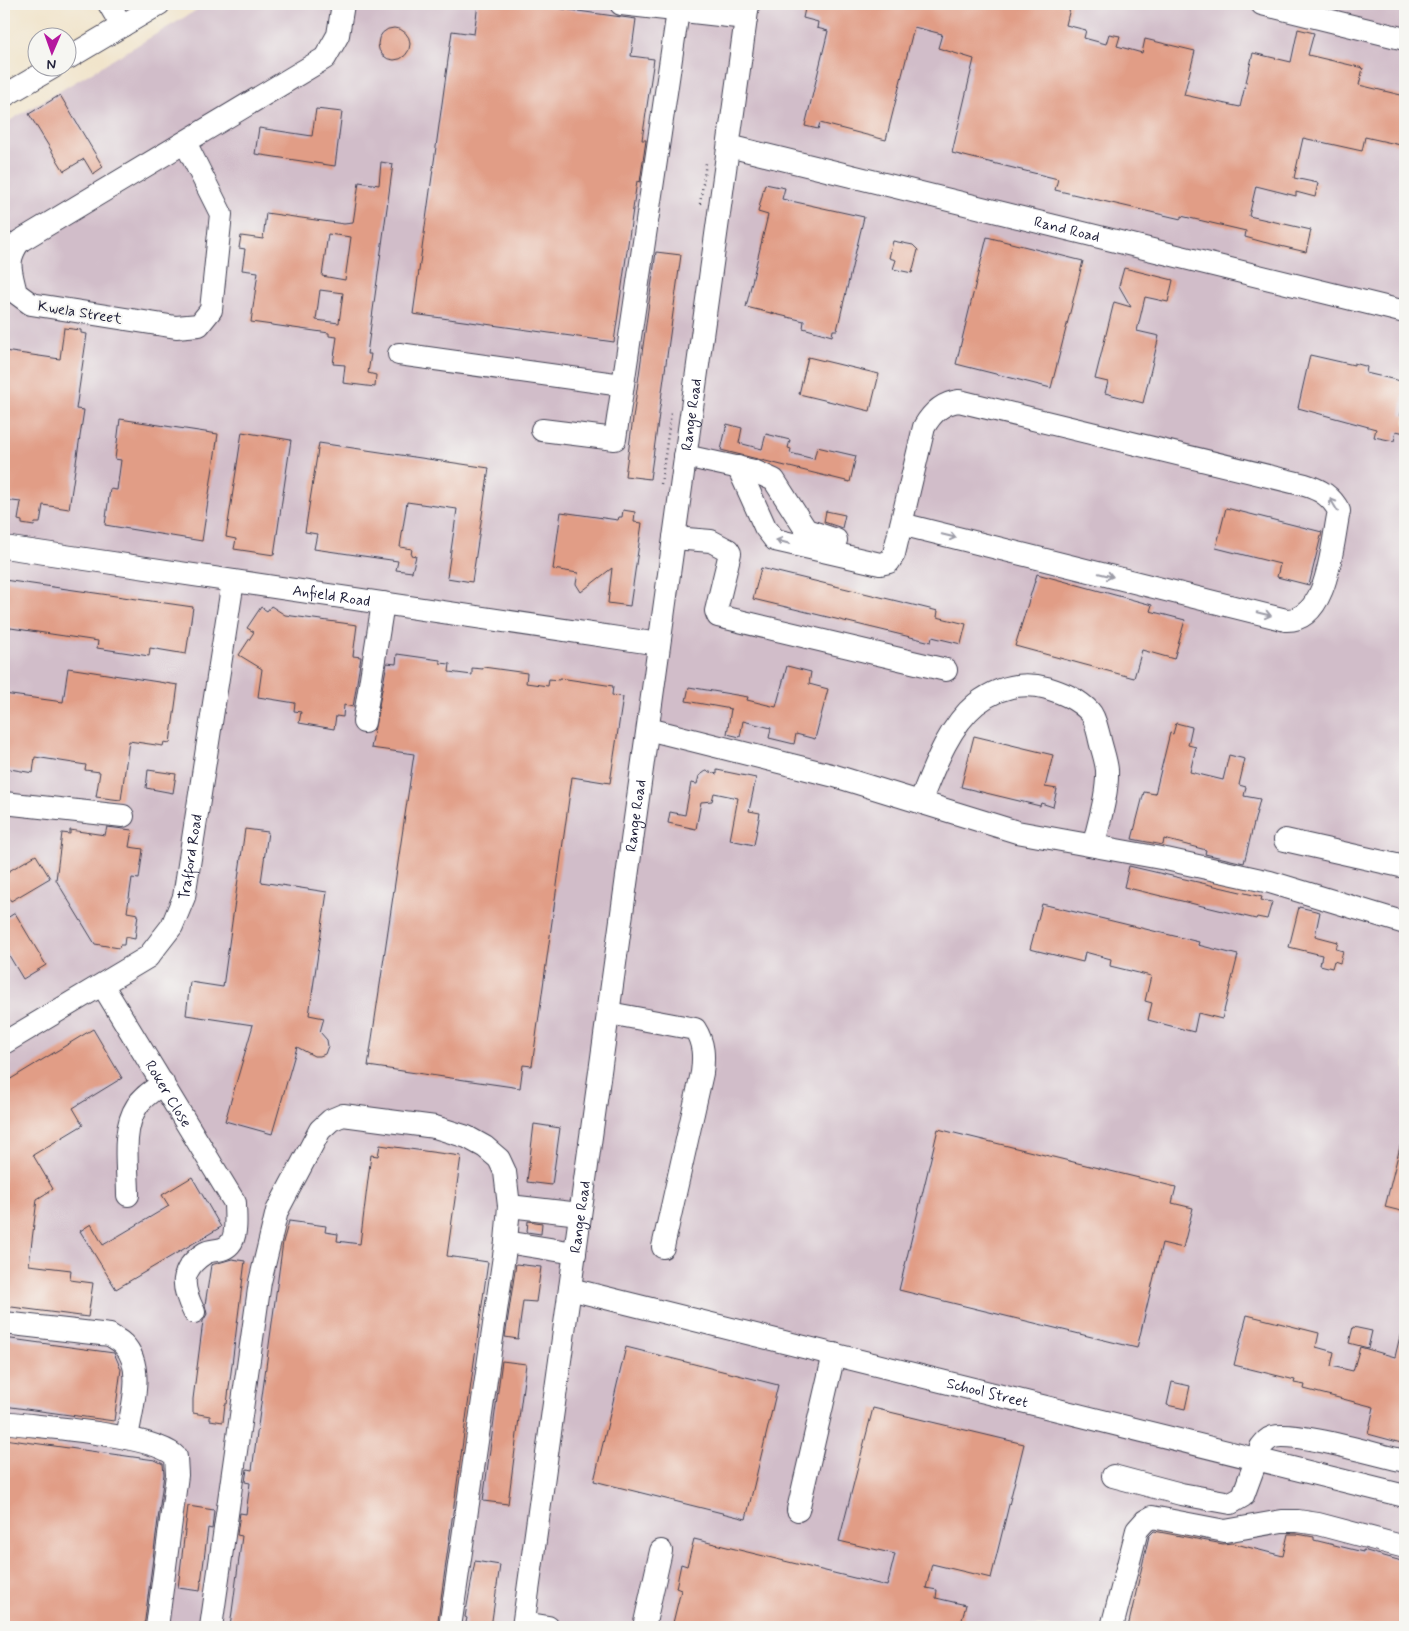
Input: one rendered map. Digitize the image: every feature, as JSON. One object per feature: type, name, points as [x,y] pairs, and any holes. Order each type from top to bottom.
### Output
[{"type":"street","points":[[109,4],[122,26]]},
{"type":"street","points":[[78,52],[159,4]]},
{"type":"street","name":"Kwela Street","points":[[185,142],[221,214],[210,310],[199,325],[176,328],[31,304],[16,293],[9,263],[11,251],[20,241],[185,142],[325,58],[338,35],[343,4]]},
{"type":"street","points":[[621,4],[678,11],[747,11]]},
{"type":"street","points":[[1262,4],[1405,39]]},
{"type":"street","points":[[542,430],[615,439],[678,11]]},
{"type":"street","name":"Range Road","points":[[524,1625],[659,644],[683,539],[685,456],[747,11]]},
{"type":"street","points":[[4,96],[35,78]]},
{"type":"street","name":"Rand Road","points":[[729,146],[1405,312]]},
{"type":"street","points":[[399,354],[622,385]]},
{"type":"street","points":[[738,467],[765,527],[775,540],[880,564],[889,562],[894,554],[901,524],[910,488],[924,427],[931,416],[948,402],[958,401],[1305,485],[1319,489],[1329,496],[1339,511],[1322,595],[1306,615],[1296,620],[1286,620],[901,524]]},
{"type":"street","points":[[685,456],[738,467],[767,476],[778,483],[802,524],[810,533],[894,554]]},
{"type":"street","points":[[683,539],[710,550],[728,550],[730,553],[716,611],[718,616],[946,670]]},
{"type":"street","name":"Anfield Road","points":[[4,547],[659,644]]},
{"type":"street","name":"Trafford Road","points":[[4,1043],[103,986],[148,956],[172,926],[184,897],[233,581]]},
{"type":"street","points":[[364,722],[382,603]]},
{"type":"street","points":[[920,802],[939,755],[954,731],[975,705],[998,690],[1016,684],[1041,686],[1064,693],[1092,713],[1107,770],[1104,798],[1094,844]]},
{"type":"street","points":[[648,729],[835,776],[1017,832],[1094,844],[1270,882],[1405,923]]},
{"type":"street","points":[[4,803],[123,816]]},
{"type":"street","points":[[1285,840],[1405,867]]},
{"type":"street","name":"Roker Close","points":[[103,986],[235,1203],[235,1232],[230,1244],[218,1251],[206,1252],[188,1270],[184,1278],[185,1294],[194,1312]]},
{"type":"street","points":[[608,1013],[695,1029],[700,1038],[703,1060],[702,1073],[663,1247]]},
{"type":"street","points":[[128,1195],[128,1133],[132,1116],[137,1106],[146,1096],[163,1083]]},
{"type":"street","points":[[211,1627],[260,1282],[269,1236],[277,1211],[320,1130],[331,1120],[343,1115],[435,1127],[467,1137],[498,1158],[505,1172],[509,1206],[506,1242],[450,1627]]},
{"type":"street","points":[[509,1206],[580,1214]]},
{"type":"street","points":[[506,1242],[575,1254]]},
{"type":"street","name":"School Street","points":[[570,1289],[1405,1496]]},
{"type":"street","points":[[4,1323],[110,1335],[123,1344],[131,1355],[134,1368],[127,1438]]},
{"type":"street","points":[[798,1510],[834,1354]]},
{"type":"street","points":[[4,1422],[127,1438],[165,1447],[176,1456],[177,1465],[157,1627]]},
{"type":"street","points":[[1113,1476],[1181,1494],[1231,1503],[1243,1496],[1266,1440],[1294,1436],[1405,1461]]},
{"type":"street","points":[[1112,1627],[1137,1530],[1145,1520],[1152,1517],[1225,1531],[1282,1521],[1318,1524],[1405,1547]]},
{"type":"street","points":[[644,1627],[661,1551]]},
{"type":"street","points":[[524,1625],[548,1627]]},
{"type":"shaded area","points":[[207,4],[1405,4],[1405,1627],[4,1627],[4,124]]},
{"type":"building","points":[[478,4],[527,4],[636,19],[631,56],[654,59],[642,140],[646,140],[640,182],[637,181],[614,342],[413,314],[452,31],[474,34]]},
{"type":"building","points":[[806,4],[866,4],[882,7],[883,4],[1071,4],[1066,25],[1086,30],[1084,38],[1106,44],[1109,34],[1120,36],[1117,46],[1142,53],[1145,39],[1195,51],[1184,95],[1240,107],[1253,53],[1291,62],[1298,29],[1314,33],[1308,55],[1363,68],[1359,85],[1405,96],[1405,146],[1365,137],[1362,151],[1303,138],[1294,178],[1318,183],[1315,197],[1296,192],[1296,196],[1256,186],[1249,216],[1311,230],[1306,252],[1263,242],[1245,237],[1246,231],[1181,216],[1181,219],[1055,190],[1058,179],[952,153],[974,59],[938,48],[942,34],[914,27],[886,140],[820,123],[818,129],[805,126],[828,31],[817,28],[818,22],[803,18]]},
{"type":"building","points":[[394,28],[400,29],[405,33],[409,38],[409,50],[405,55],[400,59],[394,60],[388,59],[383,55],[379,50],[378,44],[379,38],[383,33],[388,29]]},
{"type":"building","points":[[60,95],[103,167],[93,174],[84,159],[64,171],[29,114]]},
{"type":"building","points":[[316,109],[342,112],[335,166],[255,154],[259,128],[312,136]]},
{"type":"building","points":[[381,162],[393,164],[367,354],[371,354],[368,373],[376,375],[375,387],[343,383],[345,365],[333,364],[337,337],[329,336],[329,333],[251,322],[258,272],[242,270],[245,249],[239,248],[241,236],[263,239],[266,213],[344,224],[353,223],[359,182],[379,185]],"holes":[[[328,234],[351,237],[345,280],[322,276]],[[320,290],[343,293],[339,323],[316,320]]]},
{"type":"building","points":[[765,184],[785,188],[782,199],[864,217],[837,330],[833,330],[832,336],[803,328],[804,321],[746,307],[768,215],[758,212]]},
{"type":"building","points":[[987,237],[1083,261],[1051,388],[956,364]]},
{"type":"building","points":[[893,241],[913,245],[918,250],[912,273],[893,269],[896,260],[889,258]]},
{"type":"building","points":[[656,252],[681,255],[650,479],[625,476]]},
{"type":"building","points":[[1124,268],[1173,280],[1168,302],[1145,297],[1137,331],[1159,336],[1143,403],[1105,393],[1108,382],[1095,379],[1114,302],[1131,307],[1119,286]]},
{"type":"building","points":[[64,328],[81,330],[81,333],[87,334],[76,409],[84,410],[69,509],[43,505],[40,523],[35,523],[34,526],[22,524],[22,521],[18,520],[21,502],[4,500],[4,351],[60,359]]},
{"type":"building","points":[[1310,355],[1365,366],[1367,367],[1366,373],[1405,382],[1400,415],[1405,416],[1405,433],[1396,431],[1394,441],[1374,437],[1376,429],[1298,408]]},
{"type":"building","points":[[808,357],[879,374],[870,411],[799,394]]},
{"type":"building","points":[[120,419],[218,434],[202,541],[105,525],[110,489],[117,490],[121,460],[115,459]]},
{"type":"building","points":[[727,424],[742,428],[739,443],[762,449],[766,434],[790,440],[788,448],[791,449],[790,453],[814,459],[817,447],[856,456],[850,482],[721,450]]},
{"type":"building","points":[[242,432],[291,440],[274,555],[234,549],[236,539],[226,537]]},
{"type":"building","points":[[319,443],[489,468],[472,582],[447,578],[457,509],[407,502],[400,547],[412,549],[411,555],[416,556],[412,572],[396,570],[398,561],[314,549],[317,534],[305,532]]},
{"type":"building","points":[[1226,508],[1322,532],[1309,585],[1277,577],[1280,564],[1216,548]]},
{"type":"building","points":[[623,510],[635,512],[634,522],[642,523],[630,606],[608,603],[612,568],[581,592],[576,584],[578,573],[553,569],[561,512],[618,520],[619,517],[622,517]]},
{"type":"building","points":[[826,511],[845,515],[842,528],[824,522]]},
{"type":"building","points":[[761,568],[938,611],[937,617],[966,624],[961,644],[932,637],[931,642],[753,599]]},
{"type":"building","points":[[1037,574],[1152,605],[1150,611],[1185,620],[1174,659],[1142,650],[1134,678],[1015,646]]},
{"type":"building","points":[[4,580],[193,607],[186,654],[150,648],[149,656],[97,648],[98,641],[4,627]]},
{"type":"building","points":[[271,606],[285,615],[357,625],[353,656],[361,657],[353,707],[344,705],[343,717],[336,716],[334,729],[299,723],[301,712],[294,711],[295,703],[258,697],[262,669],[239,655],[254,632],[247,628],[261,607],[267,611]]},
{"type":"building","points":[[397,654],[440,660],[440,663],[450,664],[449,672],[472,675],[472,668],[483,669],[483,667],[527,673],[526,683],[548,686],[549,679],[559,680],[560,678],[613,686],[612,695],[623,697],[610,783],[572,777],[532,1066],[523,1065],[520,1088],[368,1066],[414,754],[371,748],[387,663],[396,664]]},
{"type":"building","points":[[787,666],[811,672],[809,684],[828,689],[815,739],[796,734],[794,744],[769,738],[771,728],[743,721],[740,737],[727,734],[731,709],[686,701],[689,687],[748,697],[747,700],[776,707]]},
{"type":"building","points":[[68,668],[178,685],[170,743],[164,742],[163,746],[129,741],[121,800],[96,797],[100,772],[85,770],[86,765],[35,757],[33,773],[4,768],[4,694],[63,702]]},
{"type":"building","points":[[1176,723],[1192,727],[1188,745],[1196,747],[1190,772],[1223,780],[1229,755],[1245,759],[1239,785],[1246,787],[1244,796],[1260,799],[1244,863],[1205,854],[1206,850],[1164,839],[1163,845],[1132,839],[1144,792],[1155,794],[1170,733],[1173,734]]},
{"type":"building","points":[[974,736],[1053,755],[1045,787],[1057,789],[1053,807],[1041,803],[1040,806],[961,787]]},
{"type":"building","points":[[148,770],[176,774],[173,793],[146,788]]},
{"type":"building","points":[[717,770],[756,778],[749,811],[760,813],[754,845],[730,840],[738,798],[714,793],[712,801],[701,802],[696,829],[668,823],[670,812],[685,815],[691,783],[697,784],[699,776],[706,771],[717,774]]},
{"type":"building","points":[[107,827],[132,830],[129,847],[143,849],[139,879],[132,878],[127,912],[138,914],[135,939],[125,937],[124,945],[120,945],[119,948],[95,944],[56,880],[62,833],[70,834],[70,830],[105,835]]},
{"type":"building","points":[[245,829],[268,832],[261,882],[327,892],[309,1015],[324,1018],[320,1032],[327,1040],[328,1046],[325,1054],[320,1056],[314,1056],[297,1047],[272,1134],[225,1121],[253,1025],[186,1015],[190,982],[223,987]]},
{"type":"building","points":[[36,855],[50,878],[11,901],[4,889],[4,874]]},
{"type":"building","points":[[1129,866],[1262,897],[1261,900],[1272,902],[1267,919],[1257,917],[1256,919],[1124,887]]},
{"type":"building","points":[[1042,904],[1199,942],[1198,945],[1238,955],[1222,1019],[1198,1013],[1194,1032],[1148,1020],[1152,1003],[1145,1001],[1151,976],[1110,966],[1111,959],[1085,952],[1083,962],[1030,949]]},
{"type":"building","points":[[1299,907],[1320,912],[1315,936],[1338,942],[1336,949],[1343,951],[1340,963],[1334,961],[1332,968],[1320,965],[1322,955],[1289,947]]},
{"type":"building","points":[[15,913],[46,965],[23,979],[4,947],[4,920]]},
{"type":"building","points":[[93,1029],[122,1078],[73,1108],[83,1125],[33,1155],[53,1189],[37,1199],[29,1265],[71,1270],[70,1280],[93,1283],[88,1317],[4,1306],[4,1083]]},
{"type":"building","points":[[534,1124],[560,1128],[552,1185],[527,1182]]},
{"type":"building","points":[[938,1129],[1176,1187],[1172,1203],[1193,1208],[1183,1248],[1162,1243],[1137,1348],[899,1290]]},
{"type":"building","points":[[1401,1143],[1405,1144],[1405,1212],[1385,1207]]},
{"type":"building","points":[[380,1145],[461,1156],[447,1256],[488,1262],[437,1627],[230,1627],[242,1536],[237,1535],[240,1513],[246,1514],[250,1483],[245,1482],[247,1469],[252,1470],[283,1242],[289,1221],[326,1226],[325,1232],[338,1234],[337,1241],[360,1244],[371,1155],[378,1156]]},
{"type":"building","points":[[192,1177],[221,1227],[116,1289],[80,1231],[91,1224],[103,1245],[169,1206],[162,1195]]},
{"type":"building","points":[[528,1221],[542,1223],[541,1234],[527,1232]]},
{"type":"building","points":[[232,1259],[245,1261],[227,1404],[225,1404],[223,1422],[210,1420],[210,1416],[193,1413],[193,1399],[203,1321],[207,1314],[205,1305],[211,1265]]},
{"type":"building","points":[[516,1264],[541,1267],[536,1302],[523,1301],[518,1339],[505,1337]]},
{"type":"building","points":[[1247,1315],[1319,1333],[1316,1347],[1334,1352],[1331,1366],[1353,1371],[1360,1347],[1395,1357],[1401,1332],[1405,1333],[1405,1444],[1368,1434],[1374,1407],[1304,1389],[1305,1385],[1294,1383],[1295,1380],[1234,1365]]},
{"type":"building","points":[[1353,1327],[1372,1331],[1368,1348],[1349,1343]]},
{"type":"building","points":[[4,1338],[114,1353],[121,1369],[114,1421],[4,1406]]},
{"type":"building","points":[[626,1347],[778,1385],[746,1519],[594,1481]]},
{"type":"building","points":[[502,1361],[526,1364],[508,1504],[483,1501]]},
{"type":"building","points":[[1172,1382],[1190,1386],[1185,1409],[1167,1405]]},
{"type":"building","points":[[873,1408],[1024,1444],[991,1578],[932,1564],[926,1588],[937,1590],[936,1598],[966,1605],[960,1627],[672,1627],[681,1590],[676,1588],[681,1564],[687,1566],[694,1539],[887,1586],[895,1554],[839,1541]]},
{"type":"building","points":[[4,1439],[155,1460],[163,1464],[164,1474],[144,1627],[4,1627]]},
{"type":"building","points":[[188,1506],[214,1510],[212,1529],[208,1528],[200,1591],[178,1588]]},
{"type":"building","points":[[1154,1531],[1223,1544],[1232,1543],[1283,1556],[1288,1534],[1297,1534],[1314,1537],[1314,1540],[1363,1552],[1363,1550],[1405,1562],[1405,1627],[1128,1627],[1149,1536]]},
{"type":"building","points":[[475,1561],[500,1565],[491,1627],[465,1627]]}]
